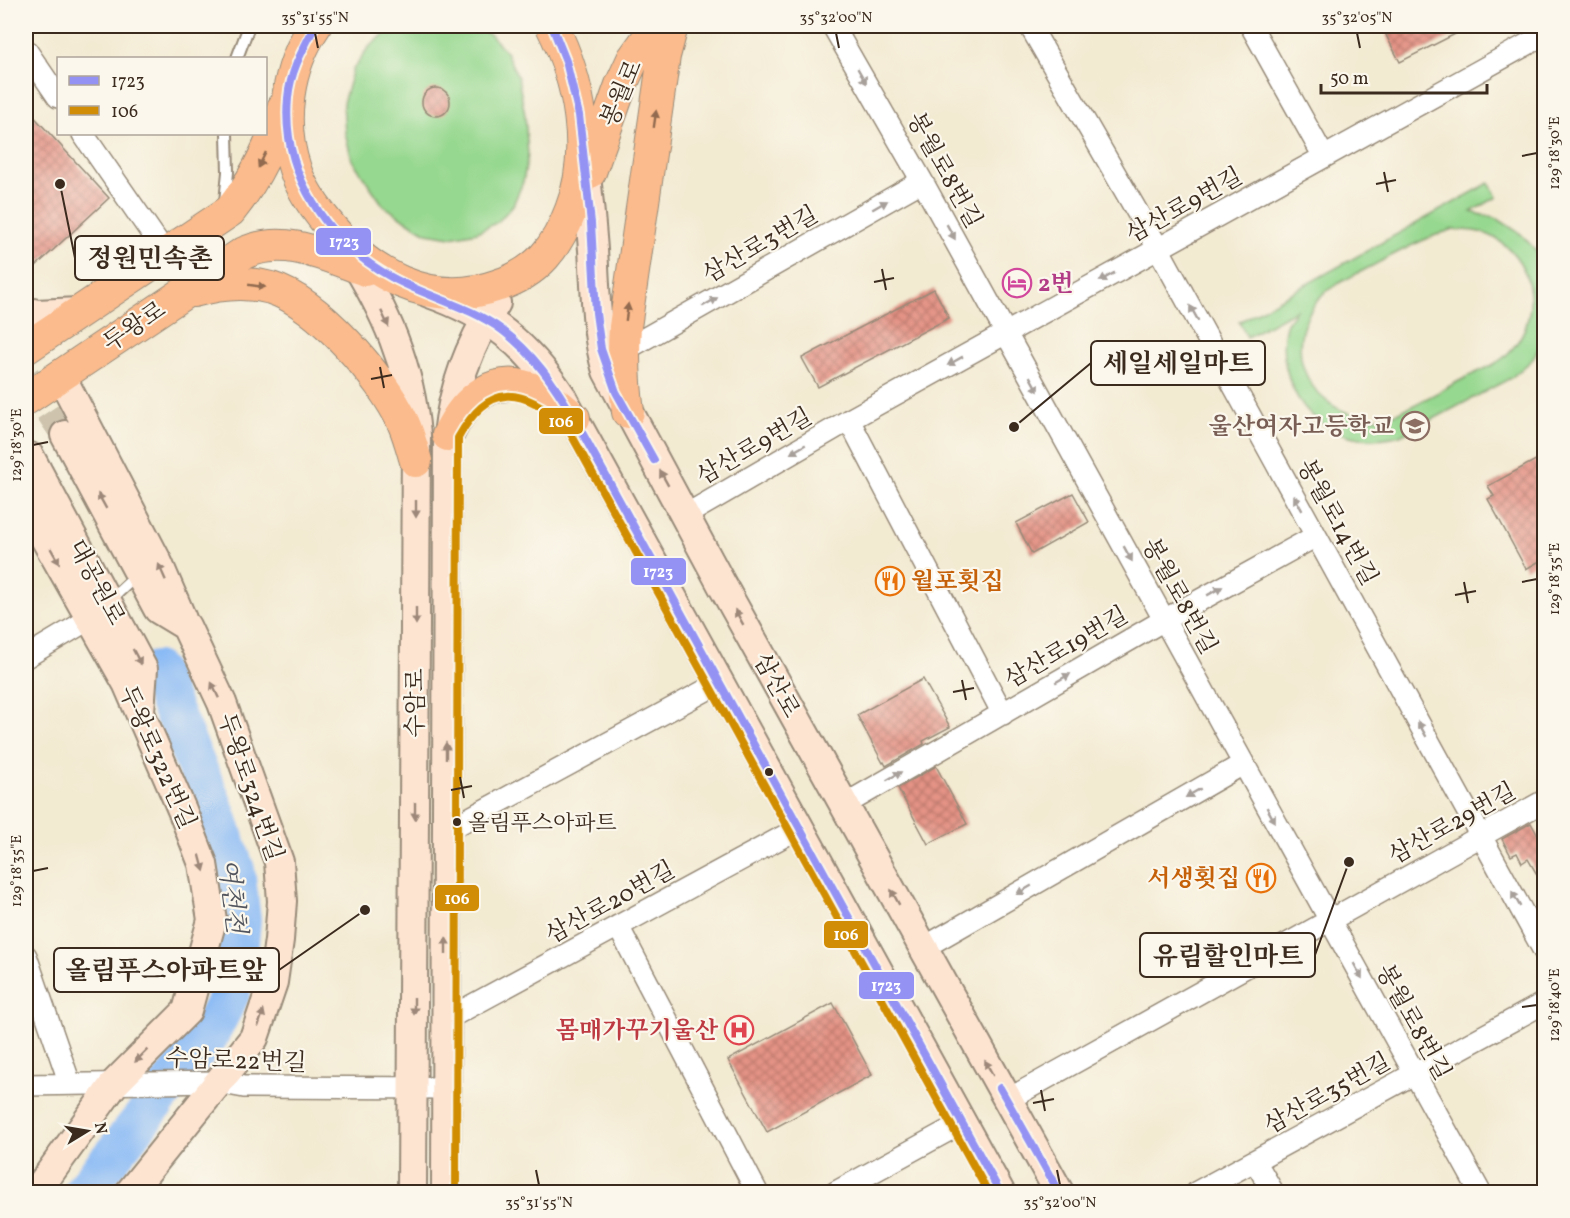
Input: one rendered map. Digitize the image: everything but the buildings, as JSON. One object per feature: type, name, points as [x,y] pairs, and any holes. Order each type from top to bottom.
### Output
[{"type":"main road","points":[[26,348],[230,211],[256,171],[271,140],[299,56],[315,26]]},
{"type":"main road","points":[[289,86],[288,141],[295,169],[306,195],[351,251],[391,277],[414,287],[438,293],[461,294],[487,290],[514,280],[548,255],[563,230],[581,175],[583,149],[577,98],[564,49],[552,26]]},
{"type":"main road","name":"봉월로","points":[[563,230],[587,183],[621,85],[633,59],[657,26]]},
{"type":"main road","points":[[628,412],[623,351],[664,56],[672,26]]},
{"type":"main road","name":"삼산로","points":[[583,149],[600,348],[607,371],[684,516],[1059,1192]]},
{"type":"main road","name":"수암로","points":[[334,232],[358,267],[382,312],[403,361],[414,410],[416,461],[412,1192]]},
{"type":"main road","name":"두왕로","points":[[26,399],[254,248],[285,245],[305,249],[414,287]]},
{"type":"main road","name":"수암로","points":[[446,1192],[448,435],[456,390],[466,358],[486,319],[514,280]]},
{"type":"main road","points":[[179,296],[207,288],[251,285],[272,289],[296,300],[318,315],[380,385],[403,422],[416,461]]},
{"type":"main road","name":"삼산로","points":[[414,287],[486,319],[520,345],[553,383],[1000,1192]]},
{"type":"main road","points":[[26,311],[36,314],[79,312]]},
{"type":"main road","name":"두왕로324번길","points":[[61,375],[158,563],[222,703],[279,862],[282,901],[279,940],[273,982],[254,1038],[130,1192]]},
{"type":"main road","points":[[448,435],[466,405],[489,389],[506,385],[521,386],[537,391],[555,401],[574,418]]},
{"type":"main road","name":"대공원로","points":[[65,435],[158,609],[186,626]]},
{"type":"main road","name":"대공원로","points":[[30,457],[99,610]]},
{"type":"main road","name":"두왕로322번길","points":[[26,505],[99,610],[127,683],[183,810],[203,864],[212,920],[187,1011],[114,1084],[36,1192]]},
{"type":"street","name":"봉월로8번길","points":[[833,26],[1006,332],[1479,1192]]},
{"type":"street","name":"봉월로14번길","points":[[1030,26],[1158,248],[1545,951]]},
{"type":"street","points":[[1251,26],[1324,157]]},
{"type":"street","name":"삼산로9번길","points":[[684,516],[1006,332],[1545,36]]},
{"type":"street","points":[[26,50],[57,96]]},
{"type":"street","points":[[84,135],[166,254]]},
{"type":"street","name":"삼산로3번길","points":[[623,351],[922,181]]},
{"type":"street","name":"삼산로9번길","points":[[849,420],[1003,714]]},
{"type":"street","name":"삼산로19번길","points":[[844,805],[1164,620],[1316,536]]},
{"type":"street","points":[[26,657],[99,610]]},
{"type":"street","points":[[446,831],[719,683]]},
{"type":"street","points":[[923,948],[1243,764]]},
{"type":"street","name":"삼산로29번길","points":[[1007,1100],[1545,801]]},
{"type":"street","name":"삼산로20번길","points":[[445,1020],[799,828]]},
{"type":"street","points":[[618,926],[758,1192]]},
{"type":"street","points":[[26,956],[37,999],[70,1084]]},
{"type":"street","name":"삼산로35번길","points":[[1197,1192],[1545,1003]]},
{"type":"street","name":"수암로22번길","points":[[26,1085],[217,1082],[243,1087],[445,1088]]},
{"type":"street","points":[[836,1192],[962,1123]]},
{"type":"street","points":[[1255,1161],[1273,1192]]},
{"type":"lane","points":[[237,57],[249,26]]},
{"type":"lane","points":[[216,222],[224,209],[227,193],[226,135]]},
{"type":"lane","points":[[99,610],[138,573]]},
{"type":"green space","points":[[403,26],[470,26],[491,35],[506,52],[518,78],[525,115],[528,155],[523,182],[513,205],[498,222],[477,232],[451,237],[427,233],[383,205],[352,160],[345,133],[343,103],[353,69],[368,48],[388,31]]},
{"type":"green space","points":[[1489,183],[1497,197],[1471,212],[1498,219],[1521,234],[1540,255],[1544,268],[1544,340],[1531,361],[1511,378],[1409,432],[1389,437],[1370,439],[1333,430],[1304,407],[1294,391],[1284,354],[1286,325],[1296,310],[1247,337],[1239,322]],"holes":[[[1451,230],[1468,230],[1490,235],[1510,249],[1520,263],[1527,279],[1530,296],[1529,313],[1516,345],[1495,364],[1390,416],[1362,417],[1342,411],[1328,402],[1308,378],[1302,364],[1300,348],[1302,332],[1308,315],[1318,300],[1338,284],[1398,252]]]},
{"type":"waterway","name":"여천천","points":[[83,1192],[208,1037],[230,994],[238,955],[241,920],[235,870],[212,803],[156,671]]},
{"type":"tunnel","points":[[26,376],[65,435]]},
{"type":"transit line","name":"1723","points":[[315,26],[294,70],[288,98],[288,126],[292,153],[313,202],[328,225],[368,262],[391,277],[476,314],[502,330],[524,349],[551,382],[574,418],[1000,1192]]},
{"type":"transit line","name":"1723","points":[[552,26],[566,61],[579,115],[591,223],[596,313],[601,349],[616,392],[654,460]]},
{"type":"transit line","name":"106","points":[[456,1192],[458,438],[482,407],[494,399],[507,396],[521,397],[535,403],[566,425],[988,1192]]},
{"type":"transit line","name":"1723","points":[[1000,1088],[1059,1192]]},
{"type":"place","name":"정원민속촌","points":[[60,184]]},
{"type":"place","name":"2번","points":[[1017,283]]},
{"type":"place","name":"울산여자고등학교","points":[[1415,426]]},
{"type":"place","name":"세일세일마트","points":[[1014,427]]},
{"type":"place","name":"월포횟집","points":[[890,581]]},
{"type":"place","name":"올림푸스아파트","points":[[457,822]]},
{"type":"place","name":"유림할인마트","points":[[1349,862]]},
{"type":"place","name":"서생횟집","points":[[1261,878]]},
{"type":"place","name":"올림푸스아파트앞","points":[[365,910]]},
{"type":"place","name":"몸매가꾸기울산","points":[[739,1030]]}]
